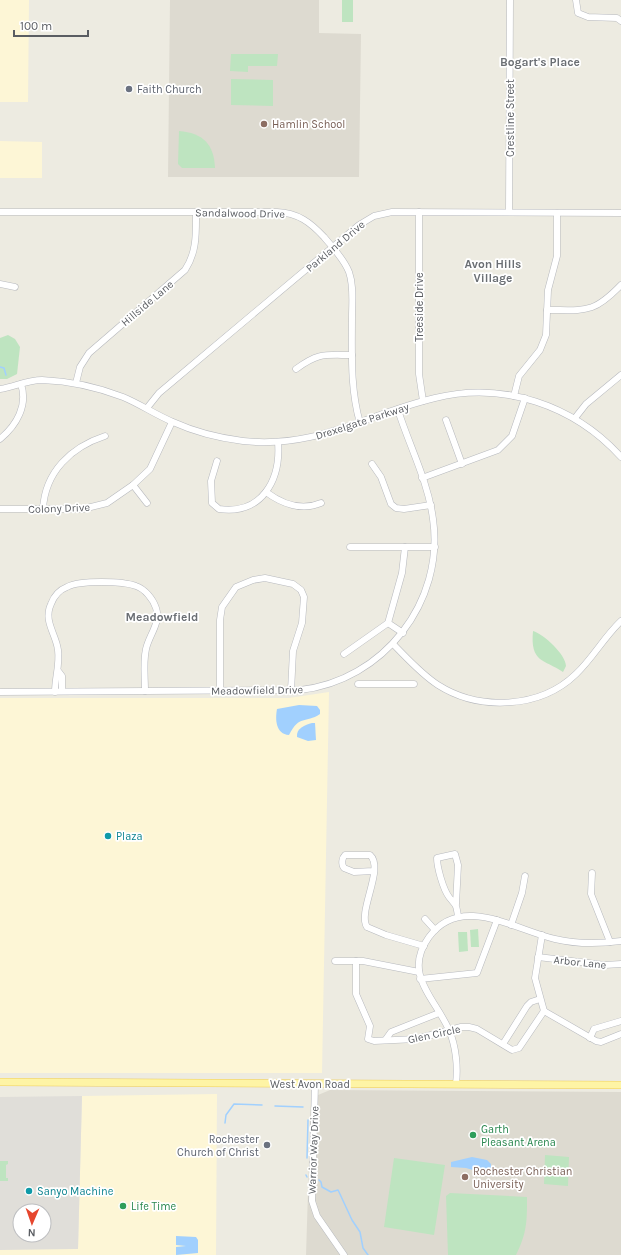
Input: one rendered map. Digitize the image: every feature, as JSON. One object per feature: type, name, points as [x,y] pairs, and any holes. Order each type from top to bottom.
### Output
[{"type":"main road","name":"West Avon Road","points":[[0,1082],[621,1085]]},
{"type":"street","name":"Crestline Street","points":[[509,212],[510,0]]},
{"type":"street","points":[[576,0],[577,10],[584,17],[612,17],[621,21]]},
{"type":"street","name":"Sandalwood Drive","points":[[0,212],[277,212],[294,215],[313,225],[342,260],[350,277],[352,390],[360,423]]},
{"type":"street","name":"Parkland Drive","points":[[147,408],[159,393],[364,221],[374,216],[392,212],[621,213]]},
{"type":"street","name":"Treeside Drive","points":[[419,212],[419,374],[423,401]]},
{"type":"street","name":"Hillside Lane","points":[[76,384],[80,367],[89,353],[185,270],[191,259],[195,246],[196,213]]},
{"type":"street","points":[[514,396],[520,376],[537,354],[544,341],[547,329],[548,286],[557,256],[557,213]]},
{"type":"street","points":[[0,284],[15,287]]},
{"type":"street","points":[[547,310],[579,310],[595,306],[605,301],[621,285]]},
{"type":"street","points":[[296,369],[311,358],[317,356],[352,355]]},
{"type":"street","points":[[575,418],[586,404],[621,375]]},
{"type":"street","name":"Drexelgate Parkway","points":[[0,389],[40,380],[76,384],[111,393],[147,408],[172,422],[202,433],[227,438],[278,442],[315,437],[423,401],[466,393],[495,393],[525,398],[550,406],[575,418],[598,434],[621,456]]},
{"type":"street","points":[[0,439],[10,430],[21,410],[23,396],[21,384]]},
{"type":"street","points":[[422,478],[490,454],[506,443],[516,428],[525,398]]},
{"type":"street","name":"Meadowfield Drive","points":[[0,692],[291,691],[322,686],[354,674],[378,658],[393,644],[415,615],[427,588],[433,564],[435,546],[431,505],[398,410]]},
{"type":"street","points":[[446,420],[462,464]]},
{"type":"street","name":"Colony Drive","points":[[0,509],[94,508],[107,502],[133,485],[152,466],[172,422]]},
{"type":"street","points":[[43,509],[45,491],[54,471],[80,448],[89,442],[105,436]]},
{"type":"street","points":[[217,461],[212,474],[210,495],[212,503],[219,509],[242,507],[253,502],[266,492],[274,480],[277,470],[278,442]]},
{"type":"street","points":[[372,464],[381,476],[391,504],[396,508],[404,509],[431,505]]},
{"type":"street","points":[[133,485],[147,503]]},
{"type":"street","points":[[266,492],[279,500],[301,507],[312,507],[321,503]]},
{"type":"street","points":[[350,546],[435,546]]},
{"type":"street","points":[[344,654],[388,623],[401,578],[405,547]]},
{"type":"street","points":[[220,691],[220,620],[222,607],[236,587],[253,580],[265,578],[293,584],[301,590],[304,597],[302,623],[293,651],[291,691]]},
{"type":"street","points":[[59,691],[62,676],[59,672],[58,650],[48,615],[50,606],[56,595],[66,587],[75,584],[131,585],[140,588],[150,597],[157,613],[156,623],[146,648],[145,691]]},
{"type":"street","points":[[393,644],[423,673],[444,689],[474,700],[509,703],[541,696],[571,679],[590,659],[621,621]]},
{"type":"street","points":[[388,623],[402,633]]},
{"type":"street","points":[[358,684],[414,684]]},
{"type":"street","points":[[456,904],[448,896],[437,866],[437,858],[455,854],[458,865],[456,904],[458,916]]},
{"type":"street","points":[[373,872],[354,872],[344,868],[342,863],[343,856],[370,855],[373,860],[373,872],[364,918],[367,927],[386,935],[424,946]]},
{"type":"street","points":[[592,873],[591,894],[610,942]]},
{"type":"street","points":[[511,925],[522,893],[525,876]]},
{"type":"street","points":[[456,1084],[455,1051],[449,1031],[425,991],[420,976],[420,956],[424,946],[435,930],[458,916],[479,915],[542,936],[583,942],[620,941],[621,948]]},
{"type":"street","points":[[425,919],[435,930]]},
{"type":"street","points":[[335,961],[356,961],[420,976],[477,973],[497,920]]},
{"type":"street","points":[[542,936],[535,978],[544,1011],[590,1038],[601,1042],[621,1034]]},
{"type":"street","name":"Arbor Lane","points":[[538,958],[605,966],[621,964]]},
{"type":"street","name":"Glen Circle","points":[[356,961],[356,994],[370,1026],[368,1039],[380,1042],[386,1039],[390,1032],[439,1013]]},
{"type":"street","points":[[503,1044],[527,1006],[540,998]]},
{"type":"street","name":"Glen Circle","points":[[386,1039],[394,1041],[416,1039],[461,1027],[477,1029],[512,1050],[519,1048],[544,1011]]},
{"type":"street","points":[[590,1038],[594,1029],[621,1021]]},
{"type":"street","name":"Warrior Way Drive","points":[[315,1084],[312,1201],[316,1216],[344,1255]]},
{"type":"shaded area","points":[[0,0],[29,0],[28,102],[0,102]]},
{"type":"shaded area","name":"Hamlin School","points":[[170,0],[319,0],[319,33],[361,34],[359,177],[168,177]]},
{"type":"shaded area","points":[[0,141],[42,142],[42,178],[0,178]]},
{"type":"shaded area","points":[[329,692],[322,1073],[0,1073],[0,698],[289,698]]},
{"type":"shaded area","name":"Rochester Christian University","points":[[330,1090],[621,1092],[621,1255],[306,1255],[311,1098]]},
{"type":"shaded area","points":[[217,1094],[216,1255],[0,1255],[0,1249],[78,1249],[82,1096]]},
{"type":"shaded area","points":[[82,1096],[78,1249],[0,1250],[0,1097]]},
{"type":"green space","points":[[342,0],[353,0],[353,22],[342,22]]},
{"type":"green space","points":[[231,54],[278,54],[277,66],[248,66],[248,72],[230,71]]},
{"type":"green space","points":[[231,79],[273,80],[273,106],[231,105]]},
{"type":"green space","points":[[179,131],[195,134],[206,141],[212,152],[215,168],[182,168],[178,164]]},
{"type":"green space","points":[[8,335],[15,339],[20,347],[17,374],[7,379],[0,379],[0,338]]},
{"type":"green space","points":[[533,631],[548,640],[562,656],[566,666],[563,672],[544,662],[536,655],[533,641]]},
{"type":"green space","points":[[478,929],[479,947],[471,947],[470,930]]},
{"type":"green space","points":[[458,932],[467,932],[468,951],[459,952]]},
{"type":"green space","points":[[545,1155],[569,1157],[568,1186],[544,1184]]},
{"type":"green space","points":[[394,1158],[445,1165],[434,1235],[384,1227]]},
{"type":"green space","points":[[0,1161],[8,1161],[8,1164],[6,1165],[6,1178],[8,1178],[8,1181],[0,1181]]},
{"type":"green space","points":[[450,1193],[527,1197],[526,1227],[516,1255],[448,1255],[446,1196]]},
{"type":"water","points":[[299,705],[317,706],[320,710],[320,714],[296,724],[289,735],[281,732],[276,722],[277,709]]},
{"type":"water","points":[[315,723],[316,740],[308,741],[297,737],[299,729]]},
{"type":"water","points":[[472,1157],[487,1160],[491,1164],[491,1173],[486,1174],[466,1168],[451,1167],[451,1162]]},
{"type":"water","points":[[176,1236],[196,1237],[198,1240],[198,1253],[176,1255],[176,1247],[186,1246],[176,1245]]},
{"type":"waterway","points":[[0,367],[4,368],[6,375]]},
{"type":"waterway","points":[[225,1123],[226,1115],[234,1104],[262,1105]]},
{"type":"waterway","points":[[275,1106],[303,1107]]},
{"type":"waterway","points":[[307,1158],[308,1120]]},
{"type":"waterway","points":[[319,1180],[322,1187],[331,1192],[338,1190],[352,1220],[360,1232],[363,1248],[368,1255]]},
{"type":"place","name":"Faith Church","points":[[129,89]]},
{"type":"place","name":"Hamlin School","points":[[264,124]]},
{"type":"place","name":"Plaza","points":[[108,836]]},
{"type":"place","name":"Garth Pleasant Arena","points":[[473,1135]]},
{"type":"place","name":"Rochester Church of Christ","points":[[267,1145]]},
{"type":"place","name":"Rochester Christian University","points":[[465,1177]]},
{"type":"place","name":"Sanyo Machine","points":[[29,1191]]},
{"type":"place","name":"Life Time","points":[[123,1206]]},
{"type":"district","name":"Bogart's Place","points":[[540,62]]},
{"type":"district","name":"Avon Hills Village","points":[[493,271]]},
{"type":"district","name":"Meadowfield","points":[[162,617]]}]
